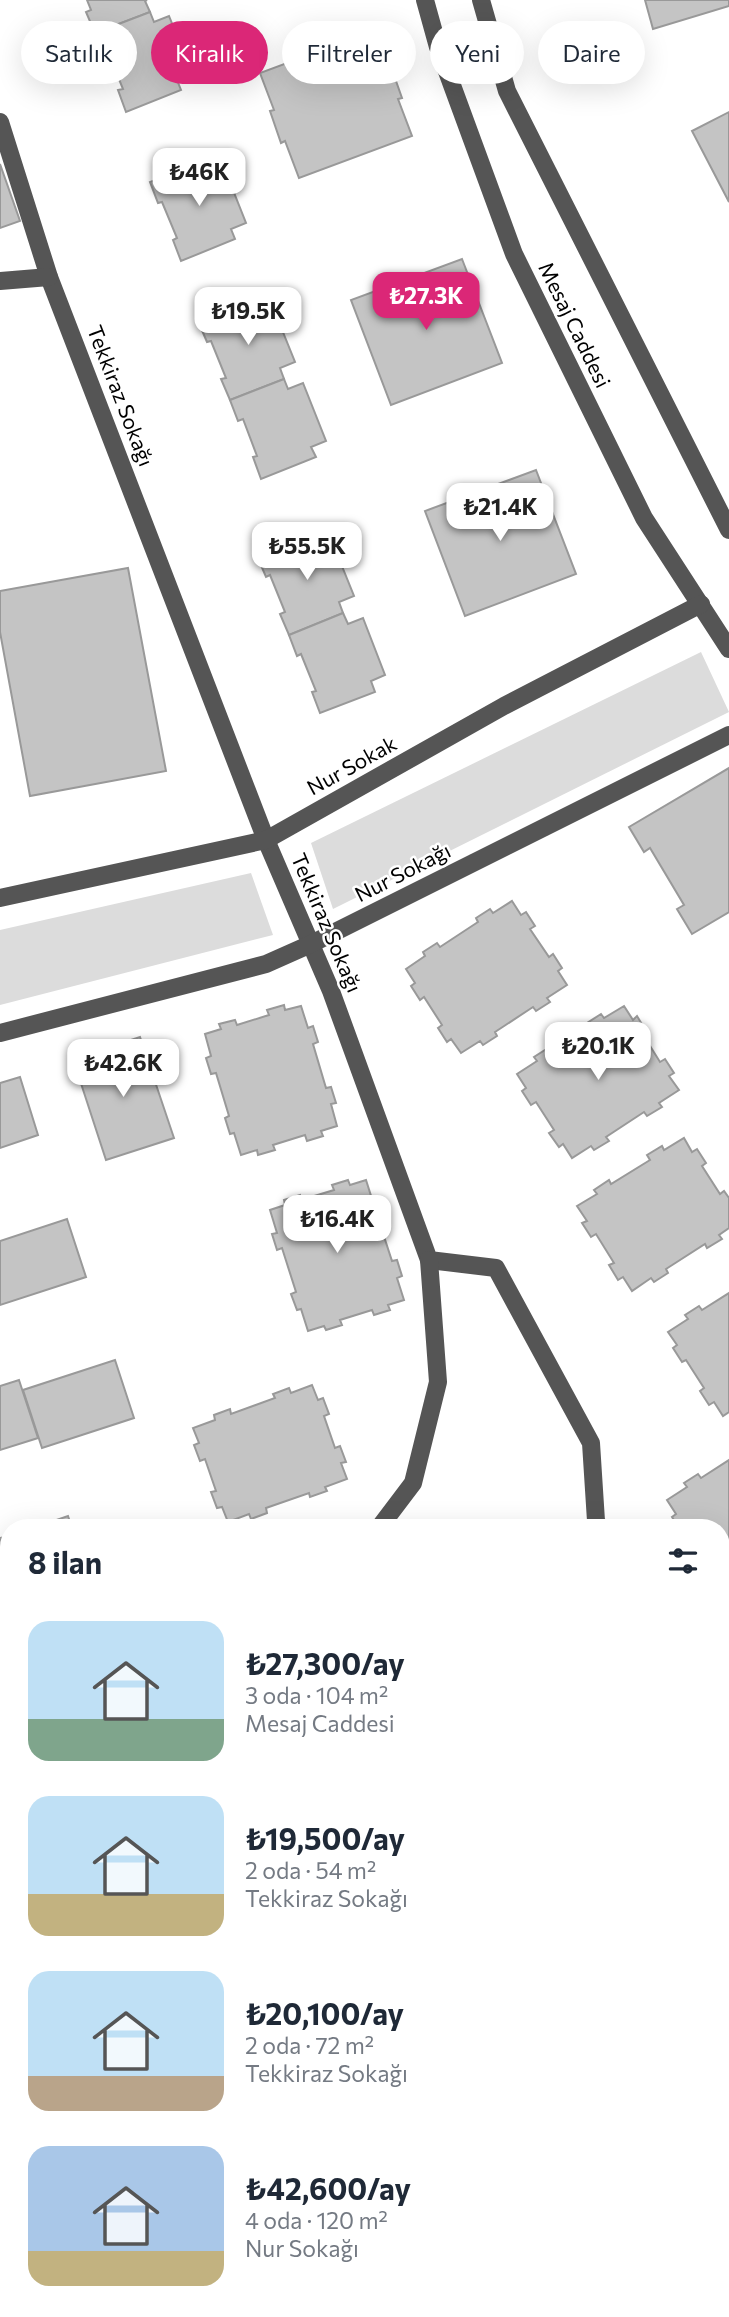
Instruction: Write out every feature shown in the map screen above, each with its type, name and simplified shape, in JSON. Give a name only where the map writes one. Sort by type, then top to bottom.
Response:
[{"type":"street","name":"Mesaj Caddesi","points":[[425,0],[438,47],[514,254],[645,518],[729,649]]},
{"type":"street","points":[[481,0],[507,91],[729,530]]},
{"type":"street","name":"Tekkiraz Sokağı","points":[[0,122],[49,276],[267,841],[331,991],[429,1260],[438,1382],[413,1483],[386,1519]]},
{"type":"street","points":[[0,281],[49,276]]},
{"type":"street","name":"Nur Sokak","points":[[0,898],[267,841],[504,706],[701,604]]},
{"type":"street","name":"Nur Sokağı","points":[[0,1033],[266,964],[729,735]]},
{"type":"street","points":[[429,1260],[496,1268],[591,1443],[596,1519]]},
{"type":"shaded area","points":[[701,652],[729,712],[333,909],[311,843]]},
{"type":"shaded area","points":[[251,873],[273,935],[0,1005],[0,930]]},
{"type":"building","points":[[87,0],[147,0],[145,1],[150,12],[126,21],[90,21],[86,12],[91,10]]},
{"type":"building","points":[[645,0],[729,0],[729,6],[653,29]]},
{"type":"building","points":[[150,12],[154,21],[151,21],[151,84],[179,84],[181,90],[126,112],[118,90],[123,89],[121,84],[137,84],[137,21],[126,21]]},
{"type":"building","points":[[169,16],[171,21],[156,21]]},
{"type":"building","points":[[282,65],[282,84],[397,84],[402,98],[398,99],[412,136],[299,178],[285,141],[281,143],[270,111],[274,110],[264,84],[268,84],[268,70]]},
{"type":"building","points":[[729,112],[729,202],[692,131]]},
{"type":"building","points":[[204,161],[209,172],[223,165],[246,223],[231,229],[235,239],[181,261],[173,240],[177,238],[162,202],[158,203],[150,182]]},
{"type":"building","points":[[0,164],[20,221],[0,228]]},
{"type":"building","points":[[462,259],[502,363],[391,405],[351,300]]},
{"type":"building","points":[[253,300],[257,311],[272,305],[295,362],[280,368],[284,379],[230,400],[221,379],[226,378],[211,341],[207,342],[198,321]]},
{"type":"building","points":[[284,379],[288,389],[303,383],[326,441],[311,447],[316,457],[261,479],[253,457],[257,456],[243,419],[238,421],[230,400]]},
{"type":"building","points":[[536,470],[576,574],[465,616],[425,511]]},
{"type":"building","points":[[312,534],[316,545],[331,539],[354,596],[339,602],[343,613],[289,635],[280,614],[285,612],[270,575],[266,577],[257,556]]},
{"type":"building","points":[[128,568],[166,771],[30,796],[0,632],[0,591]]},
{"type":"building","points":[[343,613],[348,624],[363,618],[385,675],[371,681],[375,692],[320,713],[312,692],[316,691],[301,654],[297,656],[289,635]]},
{"type":"building","points":[[729,768],[729,912],[692,934],[677,909],[684,905],[650,848],[644,852],[629,827]]},
{"type":"building","points":[[512,901],[521,915],[526,912],[535,926],[530,929],[549,957],[553,954],[562,968],[558,971],[567,985],[547,998],[550,1002],[536,1011],[533,1007],[495,1032],[497,1036],[483,1045],[480,1041],[461,1053],[451,1039],[447,1042],[438,1028],[442,1025],[424,997],[420,1000],[411,986],[415,983],[406,969],[425,956],[423,952],[437,943],[440,947],[478,922],[476,918],[490,909],[493,913]]},
{"type":"building","points":[[284,1005],[285,1010],[301,1006],[308,1028],[313,1026],[318,1042],[313,1044],[326,1088],[331,1087],[336,1103],[331,1104],[337,1126],[321,1131],[323,1136],[307,1141],[305,1135],[273,1145],[275,1150],[258,1155],[257,1150],[241,1155],[234,1133],[230,1134],[225,1118],[229,1116],[216,1073],[211,1074],[206,1058],[211,1056],[205,1034],[221,1029],[219,1024],[235,1020],[237,1025],[269,1015],[267,1010]]},
{"type":"building","points":[[624,1006],[633,1020],[637,1016],[646,1031],[642,1033],[660,1062],[665,1059],[674,1073],[669,1076],[679,1090],[659,1103],[662,1107],[647,1116],[644,1112],[606,1137],[609,1141],[594,1150],[591,1146],[572,1158],[563,1144],[559,1147],[549,1133],[554,1130],[536,1102],[531,1105],[522,1091],[526,1088],[517,1074],[537,1061],[534,1057],[548,1048],[551,1052],[590,1027],[587,1023],[601,1014],[604,1018]]},
{"type":"building","points":[[140,1037],[174,1138],[106,1160],[73,1059]]},
{"type":"building","points":[[20,1077],[38,1135],[0,1148],[0,1083]]},
{"type":"building","points":[[684,1138],[692,1152],[697,1149],[706,1163],[702,1166],[720,1194],[724,1191],[729,1198],[729,1228],[719,1235],[722,1239],[707,1248],[705,1244],[666,1269],[668,1273],[654,1282],[651,1278],[632,1291],[623,1277],[618,1280],[609,1265],[614,1263],[596,1234],[591,1237],[582,1223],[587,1221],[577,1206],[597,1194],[594,1190],[609,1180],[611,1184],[650,1160],[647,1155],[662,1146],[664,1150]]},
{"type":"building","points":[[348,1180],[350,1185],[366,1180],[373,1202],[377,1200],[383,1217],[378,1218],[392,1261],[397,1260],[402,1276],[397,1278],[404,1300],[388,1305],[390,1310],[374,1315],[372,1310],[340,1320],[342,1325],[326,1330],[324,1326],[308,1331],[301,1309],[297,1310],[291,1294],[296,1292],[282,1248],[277,1250],[272,1234],[277,1233],[270,1210],[285,1205],[284,1200],[300,1195],[301,1200],[334,1190],[332,1185]]},
{"type":"building","points":[[67,1219],[86,1277],[0,1305],[0,1241]]},
{"type":"building","points":[[729,1293],[729,1412],[723,1416],[714,1402],[709,1405],[700,1391],[704,1388],[686,1360],[682,1362],[673,1348],[677,1345],[668,1332],[688,1319],[685,1315],[699,1306],[702,1310]]},
{"type":"building","points":[[115,1360],[134,1418],[42,1448],[23,1390]]},
{"type":"building","points":[[19,1380],[38,1438],[0,1450],[0,1386]]},
{"type":"building","points":[[312,1385],[318,1400],[323,1398],[329,1414],[324,1416],[335,1448],[340,1446],[346,1462],[341,1463],[347,1479],[325,1487],[327,1491],[310,1497],[309,1493],[266,1508],[267,1513],[251,1519],[249,1514],[227,1519],[222,1507],[217,1508],[211,1492],[216,1491],[205,1459],[200,1461],[194,1445],[199,1443],[193,1428],[215,1420],[214,1415],[230,1409],[231,1414],[275,1398],[273,1394],[289,1388],[291,1393]]},
{"type":"building","points":[[729,1460],[729,1519],[673,1519],[676,1514],[667,1500],[687,1487],[684,1483],[698,1474],[701,1478]]}]
